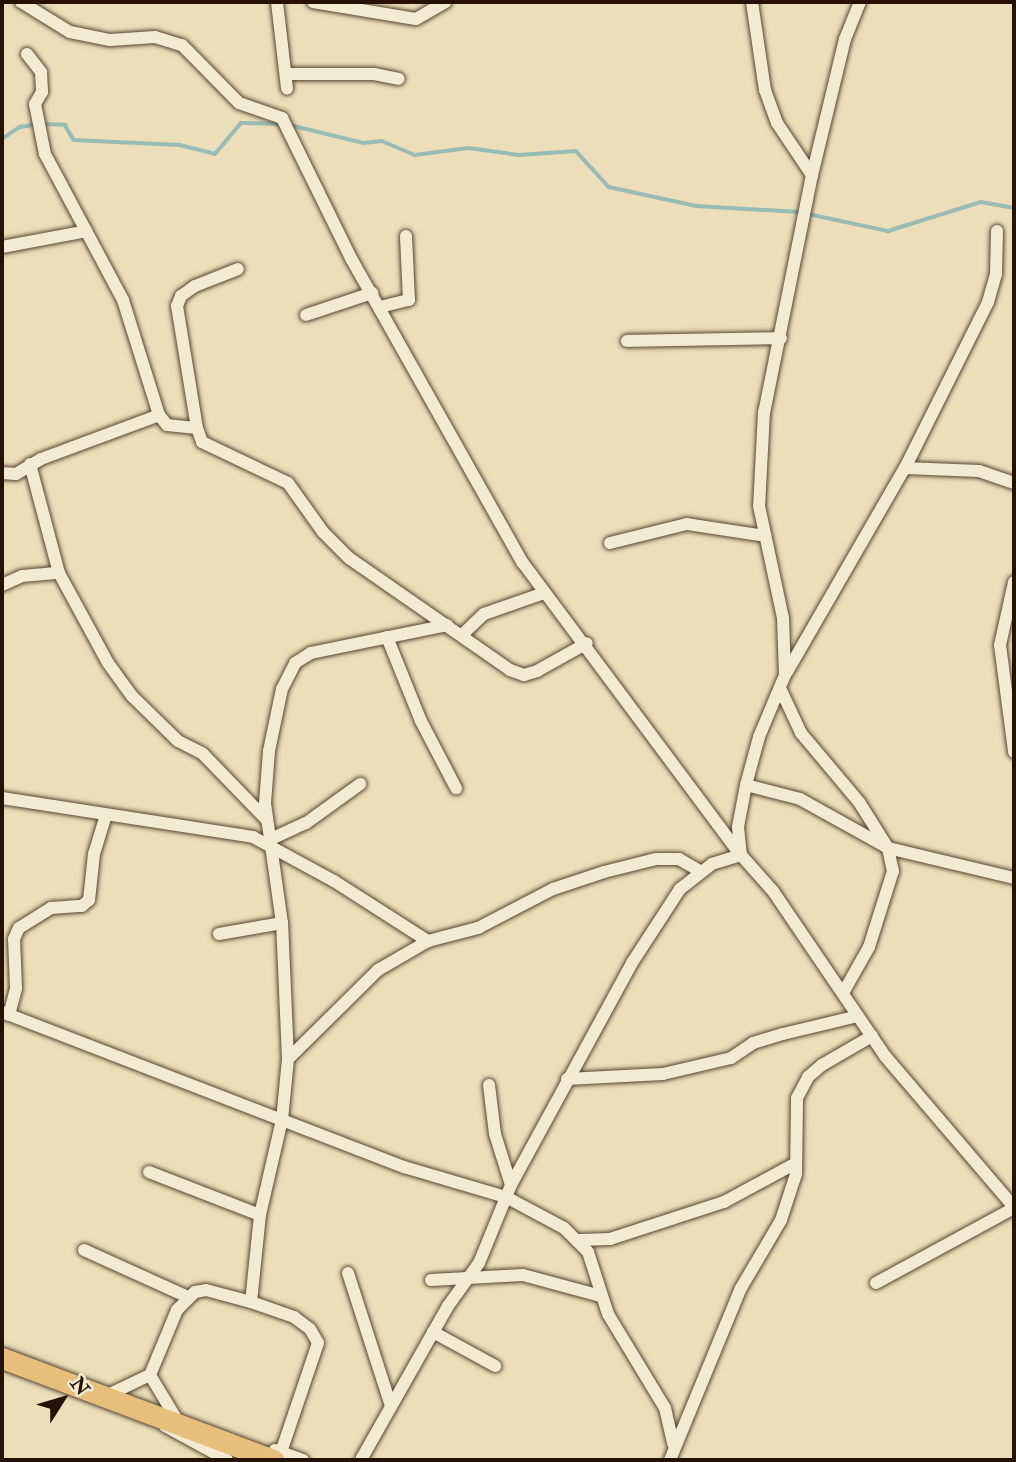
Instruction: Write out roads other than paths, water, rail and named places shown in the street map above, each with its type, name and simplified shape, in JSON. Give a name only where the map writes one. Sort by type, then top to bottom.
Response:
[{"type":"main road","points":[[2,1358],[100,1398],[277,1456]]},
{"type":"street","points":[[22,2],[70,32],[110,40],[155,37],[181,45],[239,103],[284,124],[372,293],[523,563],[544,593],[587,643],[741,855],[773,891],[872,1036],[947,1133],[1014,1208],[876,1283]]},
{"type":"street","points":[[277,2],[287,88]]},
{"type":"street","points":[[313,2],[416,19],[445,2]]},
{"type":"street","points":[[752,2],[765,90],[777,123],[812,175]]},
{"type":"street","points":[[785,675],[783,618],[765,536],[758,468],[764,412],[802,236],[812,175],[845,39],[860,2]]},
{"type":"street","points":[[27,54],[41,72],[42,92],[35,111],[39,137],[128,313],[159,415],[167,425],[197,428]]},
{"type":"street","points":[[286,74],[349,73],[399,79]]},
{"type":"street","points":[[2,247],[87,231]]},
{"type":"street","points":[[741,855],[738,827],[746,785],[785,675],[905,468],[988,302],[996,274],[997,231]]},
{"type":"street","points":[[380,307],[409,300],[406,236]]},
{"type":"street","points":[[238,269],[195,286],[181,296],[177,306],[197,428],[202,442],[288,483],[323,532],[349,558],[510,670],[524,675],[587,643]]},
{"type":"street","points":[[306,316],[372,293]]},
{"type":"street","points":[[627,341],[781,338]]},
{"type":"street","points":[[2,473],[16,474],[30,464],[159,415]]},
{"type":"street","points":[[30,464],[59,573],[108,663],[132,696],[178,741],[203,754],[268,821]]},
{"type":"street","points":[[905,468],[979,471],[1014,482]]},
{"type":"street","points":[[610,543],[687,524],[765,536]]},
{"type":"street","points":[[2,585],[39,573],[59,573]]},
{"type":"street","points":[[1014,582],[1000,664],[1014,752]]},
{"type":"street","points":[[462,635],[484,614],[544,593]]},
{"type":"street","points":[[251,1302],[260,1215],[282,1120],[288,1059],[282,923],[268,821],[269,751],[282,689],[295,663],[311,653],[447,625]]},
{"type":"street","points":[[387,637],[421,721],[456,788]]},
{"type":"street","points":[[780,688],[801,733],[859,802],[888,848],[893,871],[886,906],[843,993]]},
{"type":"street","points":[[272,842],[306,823],[360,785]]},
{"type":"street","points":[[746,785],[800,799],[888,848],[1014,878]]},
{"type":"street","points":[[2,798],[227,830],[272,842],[429,941]]},
{"type":"street","points":[[106,814],[94,854],[89,900],[82,906],[51,908],[19,928],[14,939],[16,988],[5,1013],[454,1184],[509,1191],[580,1240],[598,1279],[601,1296],[665,1408],[673,1444]]},
{"type":"street","points":[[361,1460],[433,1332],[469,1277],[566,1079],[665,911],[680,889],[700,871],[741,855]]},
{"type":"street","points":[[288,1059],[378,970],[429,941],[478,928],[553,889],[604,872],[656,859],[679,859],[700,871]]},
{"type":"street","points":[[219,934],[282,923]]},
{"type":"street","points":[[566,1079],[663,1074],[703,1061],[731,1058],[753,1043],[783,1034],[858,1016]]},
{"type":"street","points":[[670,1460],[673,1444],[741,1288],[781,1220],[796,1163],[797,1097],[808,1077],[872,1036]]},
{"type":"street","points":[[489,1085],[495,1134],[509,1191]]},
{"type":"street","points":[[580,1240],[610,1239],[724,1202],[796,1163]]},
{"type":"street","points":[[149,1172],[260,1215]]},
{"type":"street","points":[[84,1250],[188,1297]]},
{"type":"street","points":[[348,1273],[391,1406]]},
{"type":"street","points":[[431,1280],[523,1275],[601,1296]]},
{"type":"street","points":[[100,1398],[149,1375],[177,1310],[188,1297],[206,1290],[251,1302],[294,1317],[310,1329],[318,1343],[277,1456],[303,1460]]},
{"type":"street","points":[[433,1332],[495,1366]]},
{"type":"street","points":[[149,1375],[167,1420],[182,1439],[227,1460]]},
{"type":"waterway","points":[[42,124],[65,125],[74,140],[180,145],[215,154],[241,123],[282,124]]},
{"type":"waterway","points":[[2,139],[20,127],[35,125]]},
{"type":"waterway","points":[[290,125],[364,143],[382,141],[415,155],[469,148],[519,155],[576,151],[609,187],[696,206],[800,212]]},
{"type":"waterway","points":[[808,214],[888,231],[981,202],[1014,208]]}]
